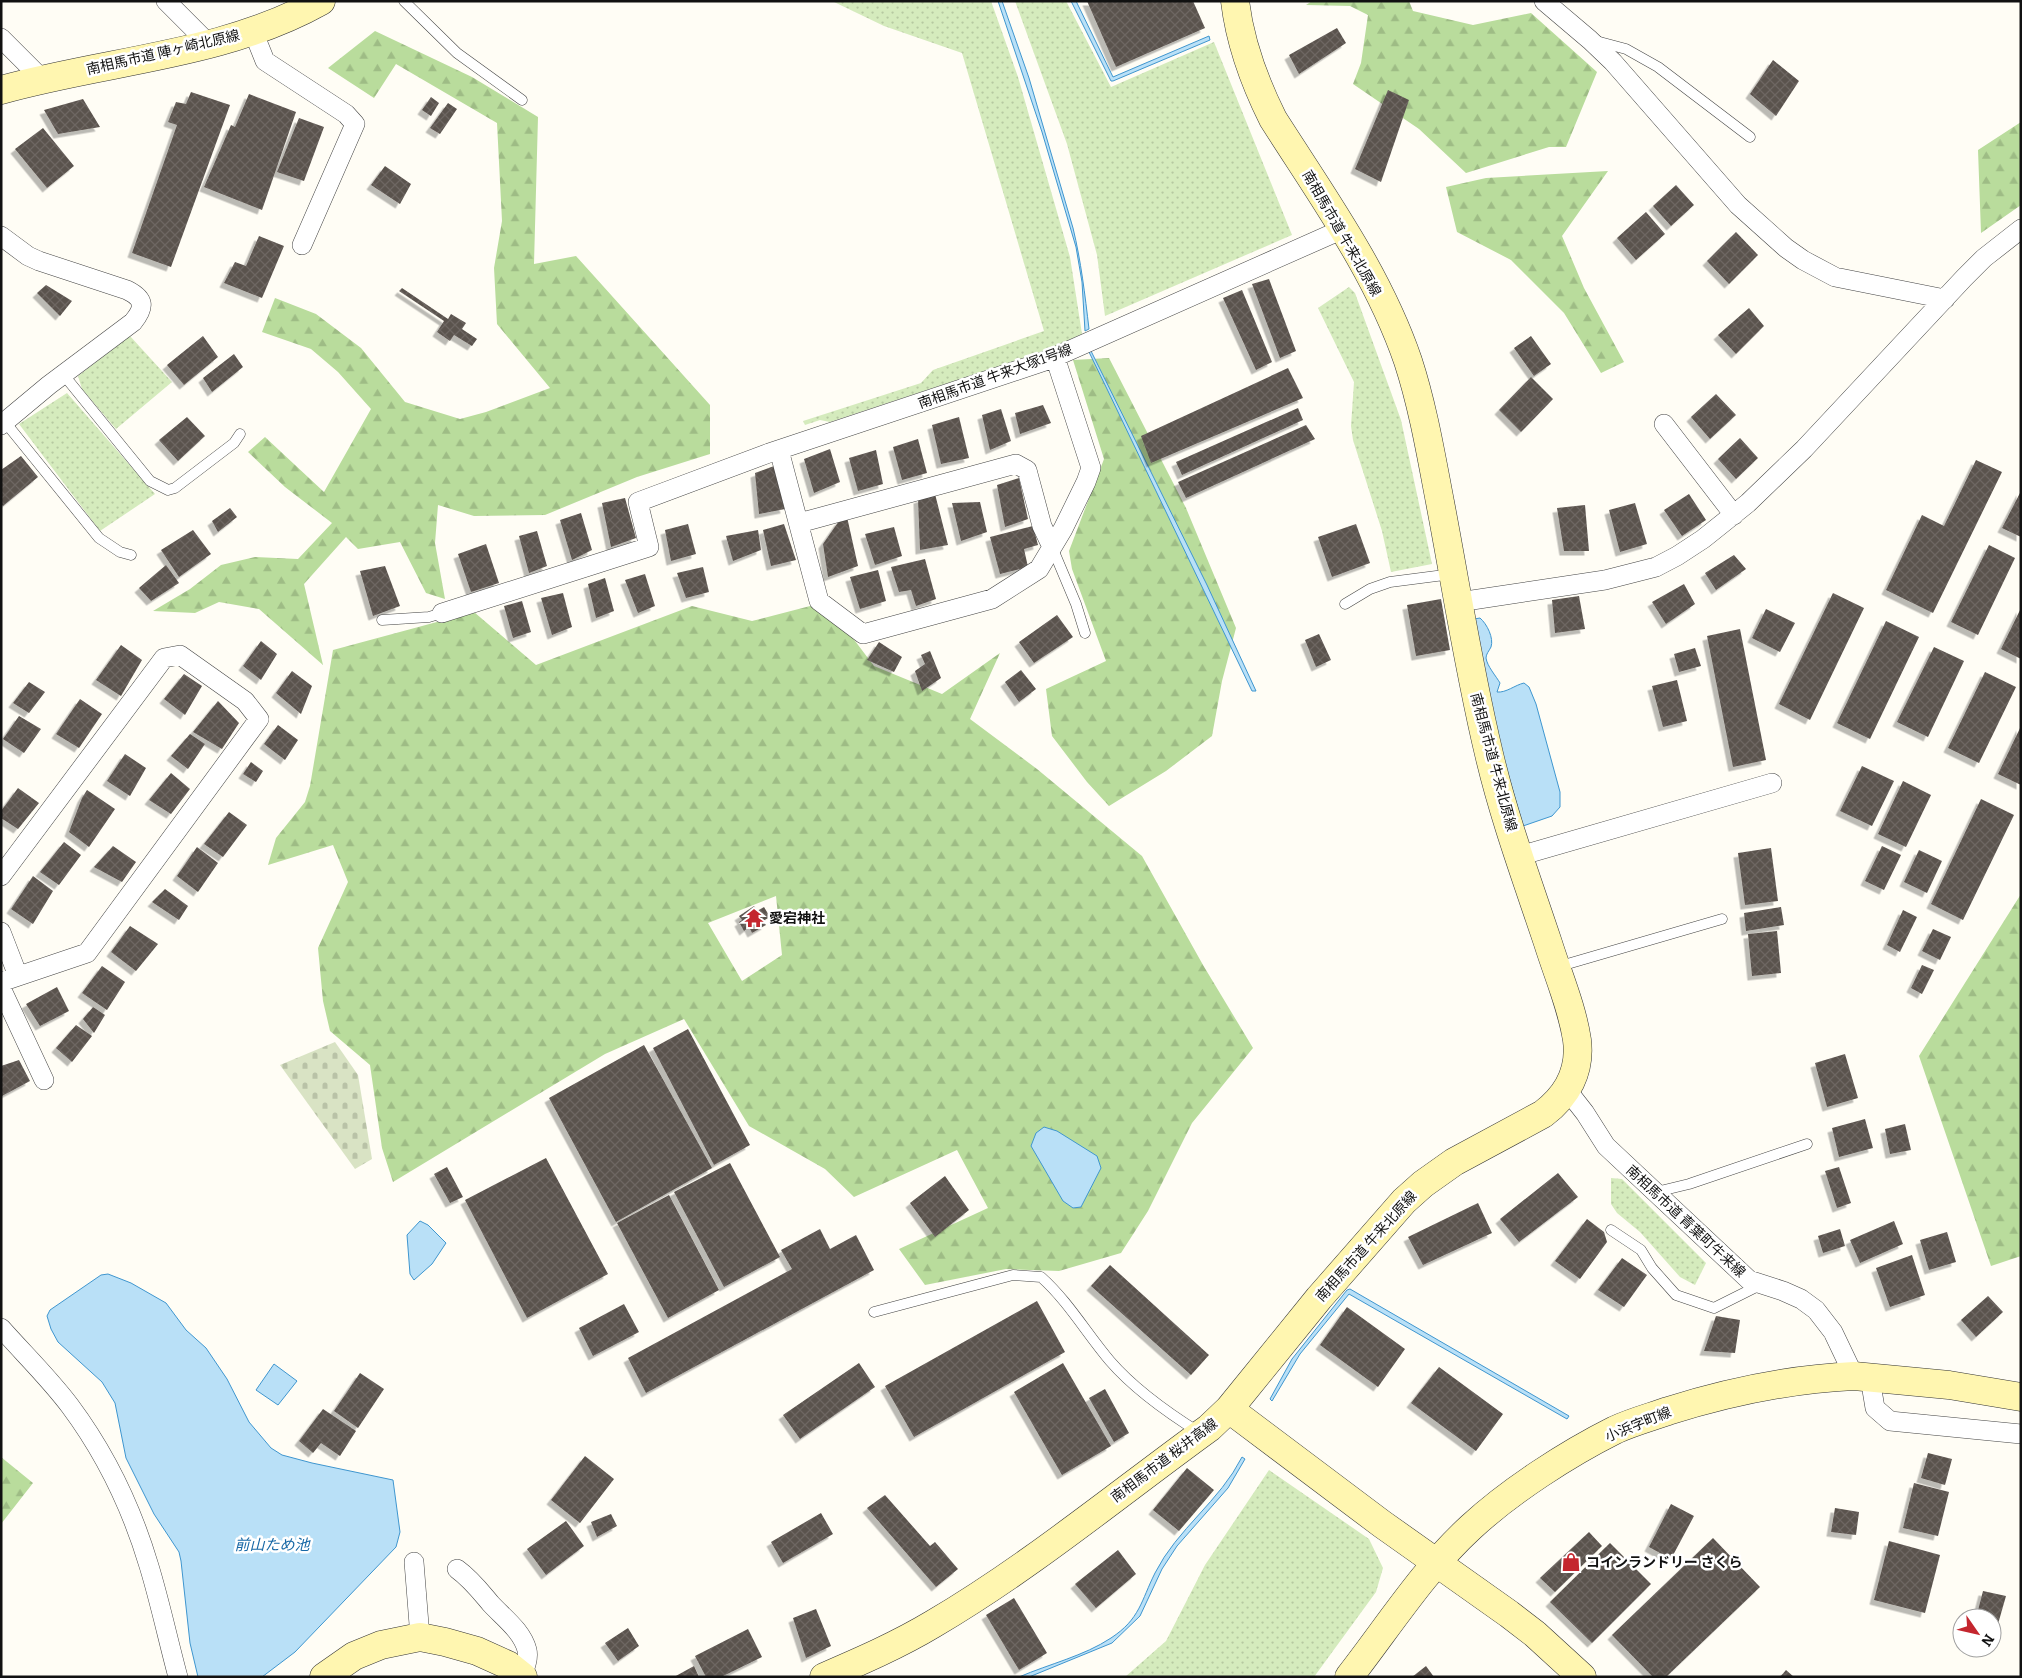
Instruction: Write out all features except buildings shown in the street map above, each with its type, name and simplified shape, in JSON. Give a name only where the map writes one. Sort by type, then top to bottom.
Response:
[{"type":"street","points":[[166,1],[209,44]]},
{"type":"street","name":"南相馬市道 陣ヶ崎北原線","points":[[1,90],[42,79],[209,44],[253,31],[293,16],[321,1]]},
{"type":"street","name":"南相馬市道 牛来北原線","points":[[1229,1410],[1319,1298],[1404,1200],[1430,1178],[1454,1162],[1543,1114],[1556,1104],[1574,1075],[1577,1057],[1576,1040],[1569,1006],[1519,856],[1489,756],[1428,435],[1407,360],[1379,294],[1343,229],[1273,119],[1264,101],[1247,60],[1236,1]]},
{"type":"street","points":[[1544,1],[1613,62],[1738,205],[1786,248],[1803,260],[1835,277],[1944,299]]},
{"type":"street","points":[[253,31],[265,61],[346,114],[355,124],[302,245]]},
{"type":"street","points":[[1,38],[42,79]]},
{"type":"street","name":"南相馬市道 牛来大塚1号線","points":[[442,613],[649,547],[638,502],[779,450],[1055,357],[1343,229]]},
{"type":"street","points":[[1459,602],[1606,580],[1656,567],[1703,539],[1734,516],[1804,449],[1984,258],[2021,229]]},
{"type":"street","points":[[1,236],[28,256],[127,290],[139,297],[142,303],[141,309],[133,322],[3,423]]},
{"type":"street","points":[[779,450],[819,601],[862,634],[992,599],[1039,570],[1086,482],[1091,468],[1055,357]]},
{"type":"street","points":[[1664,424],[1734,516]]},
{"type":"street","points":[[799,523],[1016,464],[1027,470],[1042,526],[1052,547]]},
{"type":"street","points":[[1,876],[164,658],[180,655],[245,701],[259,719],[87,953],[10,979],[1,932]]},
{"type":"street","points":[[1519,856],[1772,783]]},
{"type":"street","points":[[1,988],[44,1080]]},
{"type":"street","name":"南相馬市道 青葉町牛来線","points":[[1566,1090],[1585,1113],[1606,1146],[1749,1280],[1801,1299],[1816,1310],[1833,1332],[1862,1377],[1875,1408],[1890,1421],[2021,1434]]},
{"type":"street","points":[[1,1328],[70,1406],[104,1459],[133,1521],[148,1564],[178,1677]]},
{"type":"street","name":"小浜字町線","points":[[1349,1677],[1438,1563],[1471,1527],[1533,1478],[1616,1430],[1700,1401],[1790,1382],[1862,1377],[1949,1385],[2021,1397]]},
{"type":"street","name":"南相馬市道 桜井高線","points":[[824,1677],[896,1646],[934,1624],[1023,1565],[1201,1434],[1229,1410],[1535,1634],[1582,1677]]},
{"type":"street","points":[[414,1562],[420,1637]]},
{"type":"street","points":[[324,1677],[354,1656],[372,1649],[420,1637],[476,1652],[508,1665],[523,1676],[528,1651],[524,1641],[470,1578],[457,1569]]},
{"type":"lane","points":[[404,1],[457,53],[522,100]]},
{"type":"lane","points":[[1590,40],[1626,49],[1658,67],[1750,137]]},
{"type":"lane","points":[[64,374],[150,481],[168,490],[175,488],[234,443],[240,434]]},
{"type":"lane","points":[[3,423],[99,538],[120,552],[131,555]]},
{"type":"lane","points":[[1052,547],[1076,604],[1085,633]]},
{"type":"lane","points":[[1345,604],[1370,588],[1390,582],[1453,574]]},
{"type":"lane","points":[[382,620],[429,617],[442,613]]},
{"type":"lane","points":[[1556,968],[1722,919]]},
{"type":"lane","points":[[1656,1192],[1689,1184],[1807,1144]]},
{"type":"lane","points":[[1611,1230],[1640,1250],[1656,1274],[1676,1295],[1714,1308],[1760,1285]]},
{"type":"lane","points":[[874,1312],[1013,1275],[1041,1277],[1057,1293],[1111,1362],[1127,1379],[1146,1396],[1201,1434]]},
{"type":"green space","points":[[832,1],[991,1],[1018,77],[1070,257],[1082,334],[1045,351],[830,422],[820,420],[805,425],[803,421],[921,383],[933,370],[1044,331],[962,53],[884,26]]},
{"type":"green space","points":[[1015,1],[1066,1],[1111,87],[1214,42],[1292,235],[1105,316],[1097,255],[1067,144]]},
{"type":"green space","points":[[1312,1],[1409,1],[1413,11],[1473,25],[1531,13],[1597,72],[1566,147],[1549,147],[1466,173],[1419,129],[1353,84],[1361,63],[1368,15],[1350,6],[1306,5]]},
{"type":"green space","points":[[375,31],[472,77],[538,117],[534,264],[576,256],[710,405],[710,454],[637,477],[545,515],[474,516],[438,505],[435,543],[445,599],[426,593],[400,542],[358,549],[346,537],[304,584],[323,665],[259,609],[219,602],[195,613],[153,611],[190,589],[221,565],[255,557],[298,559],[332,523],[285,487],[248,452],[265,437],[324,492],[371,409],[338,372],[311,349],[262,332],[275,298],[316,314],[361,348],[405,402],[460,419],[486,412],[550,388],[497,324],[494,268],[502,221],[497,123],[396,64],[374,98],[328,68]]},
{"type":"green space","points":[[2021,122],[2021,205],[1981,233],[1978,150]]},
{"type":"green space","points":[[1608,171],[1562,236],[1584,288],[1624,362],[1601,373],[1564,313],[1511,260],[1457,232],[1446,187],[1486,178]]},
{"type":"green space","points":[[1349,287],[1355,293],[1401,420],[1432,564],[1391,572],[1382,531],[1353,440],[1351,426],[1354,382],[1318,308]]},
{"type":"green space","points":[[130,336],[172,382],[116,429],[82,389],[78,376]]},
{"type":"green space","points":[[1109,358],[1186,508],[1236,628],[1222,681],[1212,736],[1166,771],[1109,806],[1087,782],[1052,736],[1046,689],[1106,661],[1072,569],[1069,551],[1104,459],[1073,360]]},
{"type":"green space","points":[[67,393],[155,494],[100,531],[19,424]]},
{"type":"green space","points":[[814,605],[846,629],[874,666],[942,694],[1000,653],[970,719],[1037,769],[1142,856],[1203,965],[1253,1048],[1192,1123],[1148,1211],[1121,1253],[1059,1271],[1006,1269],[925,1285],[899,1249],[988,1208],[957,1150],[854,1197],[825,1169],[749,1126],[684,1019],[605,1054],[393,1182],[382,1148],[370,1065],[330,1031],[323,1001],[318,948],[348,882],[333,845],[268,865],[276,838],[305,802],[310,786],[333,650],[474,612],[536,665],[692,606],[752,621]],"holes":[[[776,896],[782,955],[742,981],[708,923]]]},
{"type":"green space","points":[[2021,894],[2021,1256],[1991,1266],[1919,1056]]},
{"type":"green space","points":[[335,1042],[358,1075],[372,1159],[355,1169],[280,1065]]},
{"type":"green space","points":[[1611,1178],[1622,1179],[1706,1263],[1695,1285],[1680,1277],[1640,1232],[1617,1213],[1611,1204]]},
{"type":"green space","points":[[1,1457],[33,1483],[1,1524]]},
{"type":"green space","points":[[1269,1470],[1369,1539],[1383,1568],[1376,1592],[1314,1677],[1125,1677],[1166,1641],[1205,1565]]},
{"type":"water","points":[[998,1],[1002,1],[1029,78],[1073,228],[1081,265],[1089,329],[1085,331],[1082,282],[1076,247],[1042,132]]},
{"type":"water","points":[[1071,1],[1076,1],[1113,77],[1209,36],[1210,40],[1111,81]]},
{"type":"water","points":[[1091,351],[1207,585],[1256,691],[1252,691],[1089,352]]},
{"type":"water","points":[[1480,618],[1491,635],[1492,643],[1486,658],[1500,683],[1497,692],[1524,683],[1529,687],[1536,704],[1560,792],[1560,807],[1552,816],[1523,826],[1499,743],[1474,619]]},
{"type":"water","points":[[1044,1127],[1057,1131],[1097,1156],[1101,1168],[1081,1207],[1073,1208],[1063,1201],[1031,1146],[1036,1133]]},
{"type":"water","points":[[420,1221],[428,1225],[446,1243],[432,1264],[414,1280],[410,1274],[407,1235]]},
{"type":"water","name":"前山ため池","points":[[108,1274],[131,1283],[166,1303],[186,1330],[206,1348],[227,1379],[249,1422],[271,1448],[282,1455],[312,1463],[393,1480],[400,1532],[396,1547],[295,1652],[262,1677],[198,1677],[190,1643],[179,1552],[154,1514],[126,1458],[115,1403],[102,1382],[58,1342],[51,1329],[47,1316],[50,1310],[101,1275]]},
{"type":"water","points":[[1350,1289],[1569,1416],[1567,1419],[1349,1294],[1300,1354],[1272,1401],[1270,1399],[1292,1359],[1347,1290]]},
{"type":"water","points":[[274,1364],[297,1381],[278,1405],[256,1390]]},
{"type":"water","points":[[1242,1457],[1245,1459],[1228,1488],[1177,1546],[1162,1569],[1140,1616],[1112,1643],[1029,1677],[1019,1677],[1089,1650],[1121,1631],[1139,1609],[1164,1557],[1222,1488]]},
{"type":"place","name":"愛宕神社","points":[[754,918]]},
{"type":"place","name":"コインランドリー さくら","points":[[1571,1562]]}]
